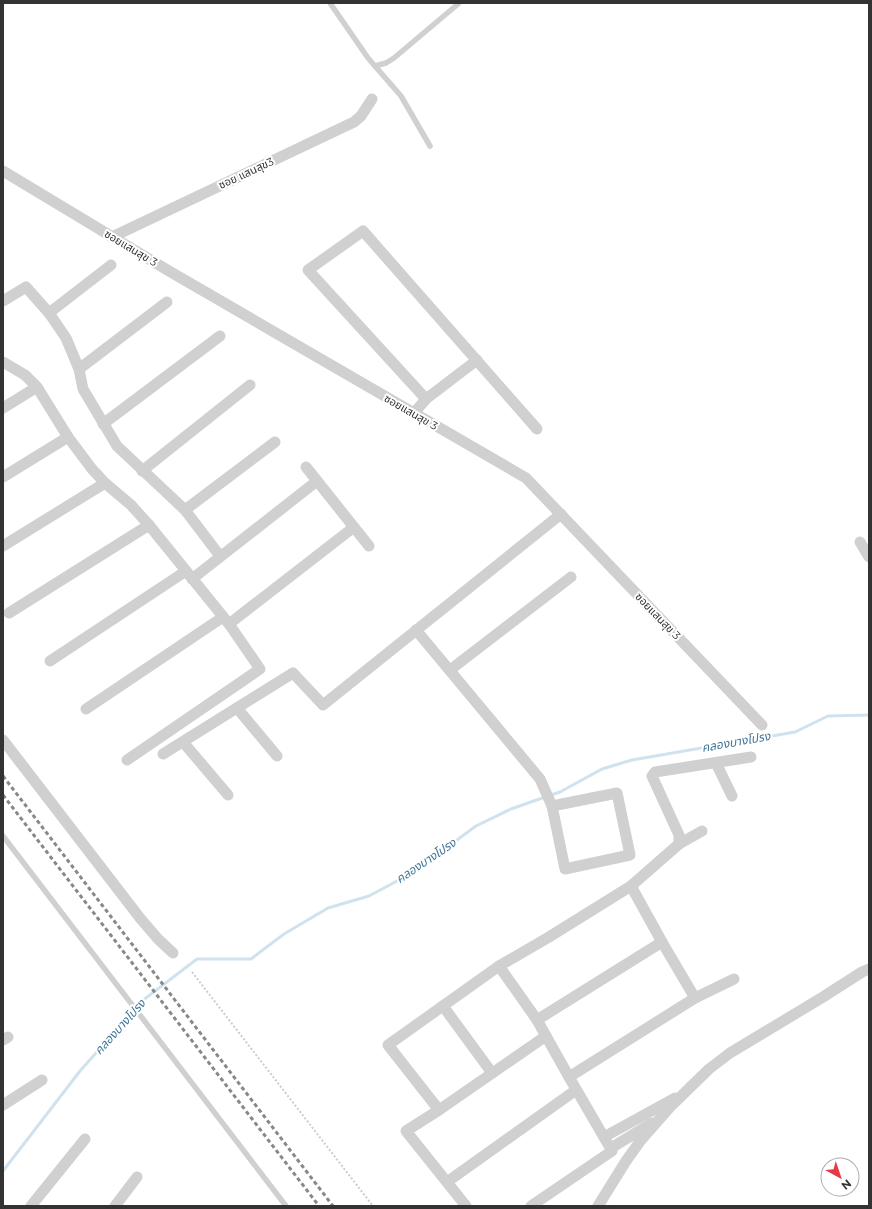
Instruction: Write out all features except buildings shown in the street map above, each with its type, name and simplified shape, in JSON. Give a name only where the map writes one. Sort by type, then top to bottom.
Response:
[{"type":"street","name":"ซอย แสนสุข3","points":[[112,236],[354,122],[361,116],[372,99]]},
{"type":"street","name":"ซอยแสนสุข 3","points":[[3,171],[169,271],[526,478],[762,725]]},
{"type":"street","points":[[426,399],[308,270],[363,231],[537,429]]},
{"type":"street","points":[[48,313],[111,264]]},
{"type":"street","points":[[3,301],[26,287],[48,313],[66,338],[80,369],[83,389],[117,446],[142,471],[186,510],[220,556]]},
{"type":"street","points":[[80,369],[167,302]]},
{"type":"street","points":[[103,424],[220,336]]},
{"type":"street","points":[[414,413],[426,399],[476,360]]},
{"type":"street","points":[[3,362],[25,375],[38,387],[68,437],[92,469],[105,483],[131,505],[149,526],[226,621],[260,669],[127,760]]},
{"type":"street","points":[[142,471],[250,385]]},
{"type":"street","points":[[3,408],[38,387]]},
{"type":"street","points":[[3,477],[68,437]]},
{"type":"street","points":[[186,510],[274,442]]},
{"type":"street","points":[[306,467],[369,546]]},
{"type":"street","points":[[50,661],[220,556],[317,481]]},
{"type":"street","points":[[3,546],[105,483]]},
{"type":"street","points":[[163,754],[293,673],[323,705],[560,514]]},
{"type":"street","points":[[9,613],[149,526]]},
{"type":"street","points":[[86,709],[226,621],[354,527]]},
{"type":"street","points":[[860,542],[869,557]]},
{"type":"street","points":[[450,670],[571,577]]},
{"type":"street","points":[[416,630],[540,779],[551,804],[565,869],[630,855],[617,793],[551,804]]},
{"type":"street","points":[[237,708],[277,756]]},
{"type":"street","points":[[3,740],[140,918],[158,939],[173,953]]},
{"type":"street","points":[[183,742],[228,795]]},
{"type":"street","points":[[679,844],[679,835],[652,776],[655,772],[751,757]]},
{"type":"street","points":[[716,763],[732,796]]},
{"type":"street","points":[[440,1110],[388,1045],[499,966],[631,886],[679,844],[702,831]]},
{"type":"street","points":[[631,886],[695,998]]},
{"type":"street","points":[[537,1020],[662,942]]},
{"type":"street","points":[[499,966],[537,1020],[576,1090],[611,1148]]},
{"type":"street","points":[[598,1206],[641,1140],[709,1069],[730,1053],[869,969]]},
{"type":"street","points":[[569,1077],[695,998],[734,979]]},
{"type":"street","points":[[444,1006],[492,1073]]},
{"type":"street","points":[[466,1206],[406,1131],[440,1110],[546,1036]]},
{"type":"street","points":[[3,1105],[42,1080]]},
{"type":"street","points":[[447,1182],[576,1090]]},
{"type":"street","points":[[604,1137],[686,1092]]},
{"type":"street","points":[[531,1206],[612,1151],[611,1148],[663,1116]]},
{"type":"street","points":[[32,1206],[85,1139]]},
{"type":"street","points":[[115,1206],[137,1177]]},
{"type":"lane","points":[[330,3],[368,58],[401,96],[430,146]]},
{"type":"lane","points":[[375,66],[394,58],[458,4]]},
{"type":"lane","points":[[3,836],[286,1206]]},
{"type":"path","points":[[192,972],[374,1206]]},
{"type":"waterway","name":"คลองบางโปรง","points":[[551,795],[560,792],[602,769],[632,760],[795,732],[828,716],[869,715]]},
{"type":"waterway","name":"คลองบางโปรง","points":[[3,1171],[80,1071],[142,1001],[197,959],[251,959],[284,934],[328,908],[369,896],[412,873],[476,826],[511,809],[545,797]]},
{"type":"railway","points":[[3,776],[333,1206]]},
{"type":"railway","points":[[3,795],[319,1206]]}]
